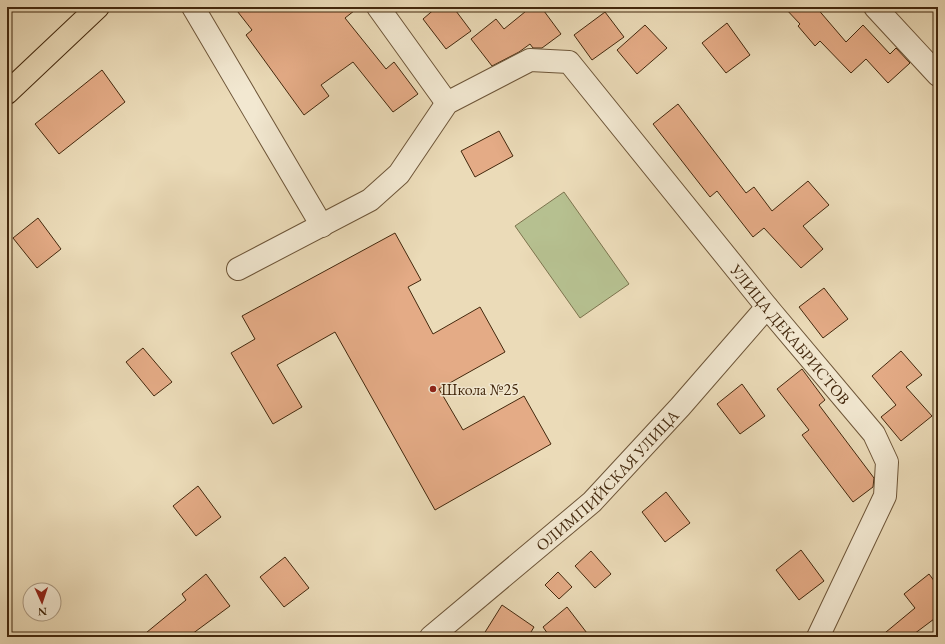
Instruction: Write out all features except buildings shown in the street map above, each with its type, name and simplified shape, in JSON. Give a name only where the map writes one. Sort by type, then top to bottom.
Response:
[{"type":"main road","points":[[7,93],[98,7]]},
{"type":"street","points":[[193,7],[322,226]]},
{"type":"street","points":[[238,269],[370,200],[399,174],[447,103],[378,7]]},
{"type":"street","points":[[875,7],[938,75]]},
{"type":"street","name":"УЛИЦА ДЕКАБРИСТОВ","points":[[447,103],[530,60],[569,62],[767,307],[874,434],[887,462],[885,496],[818,637]]},
{"type":"street","name":"ОЛИМПИЙСКАЯ УЛИЦА","points":[[432,637],[592,502],[680,407],[767,307]]},
{"type":"green space","points":[[564,192],[629,284],[580,318],[515,226]]},
{"type":"place","name":"Школа №25","points":[[433,389]]}]
